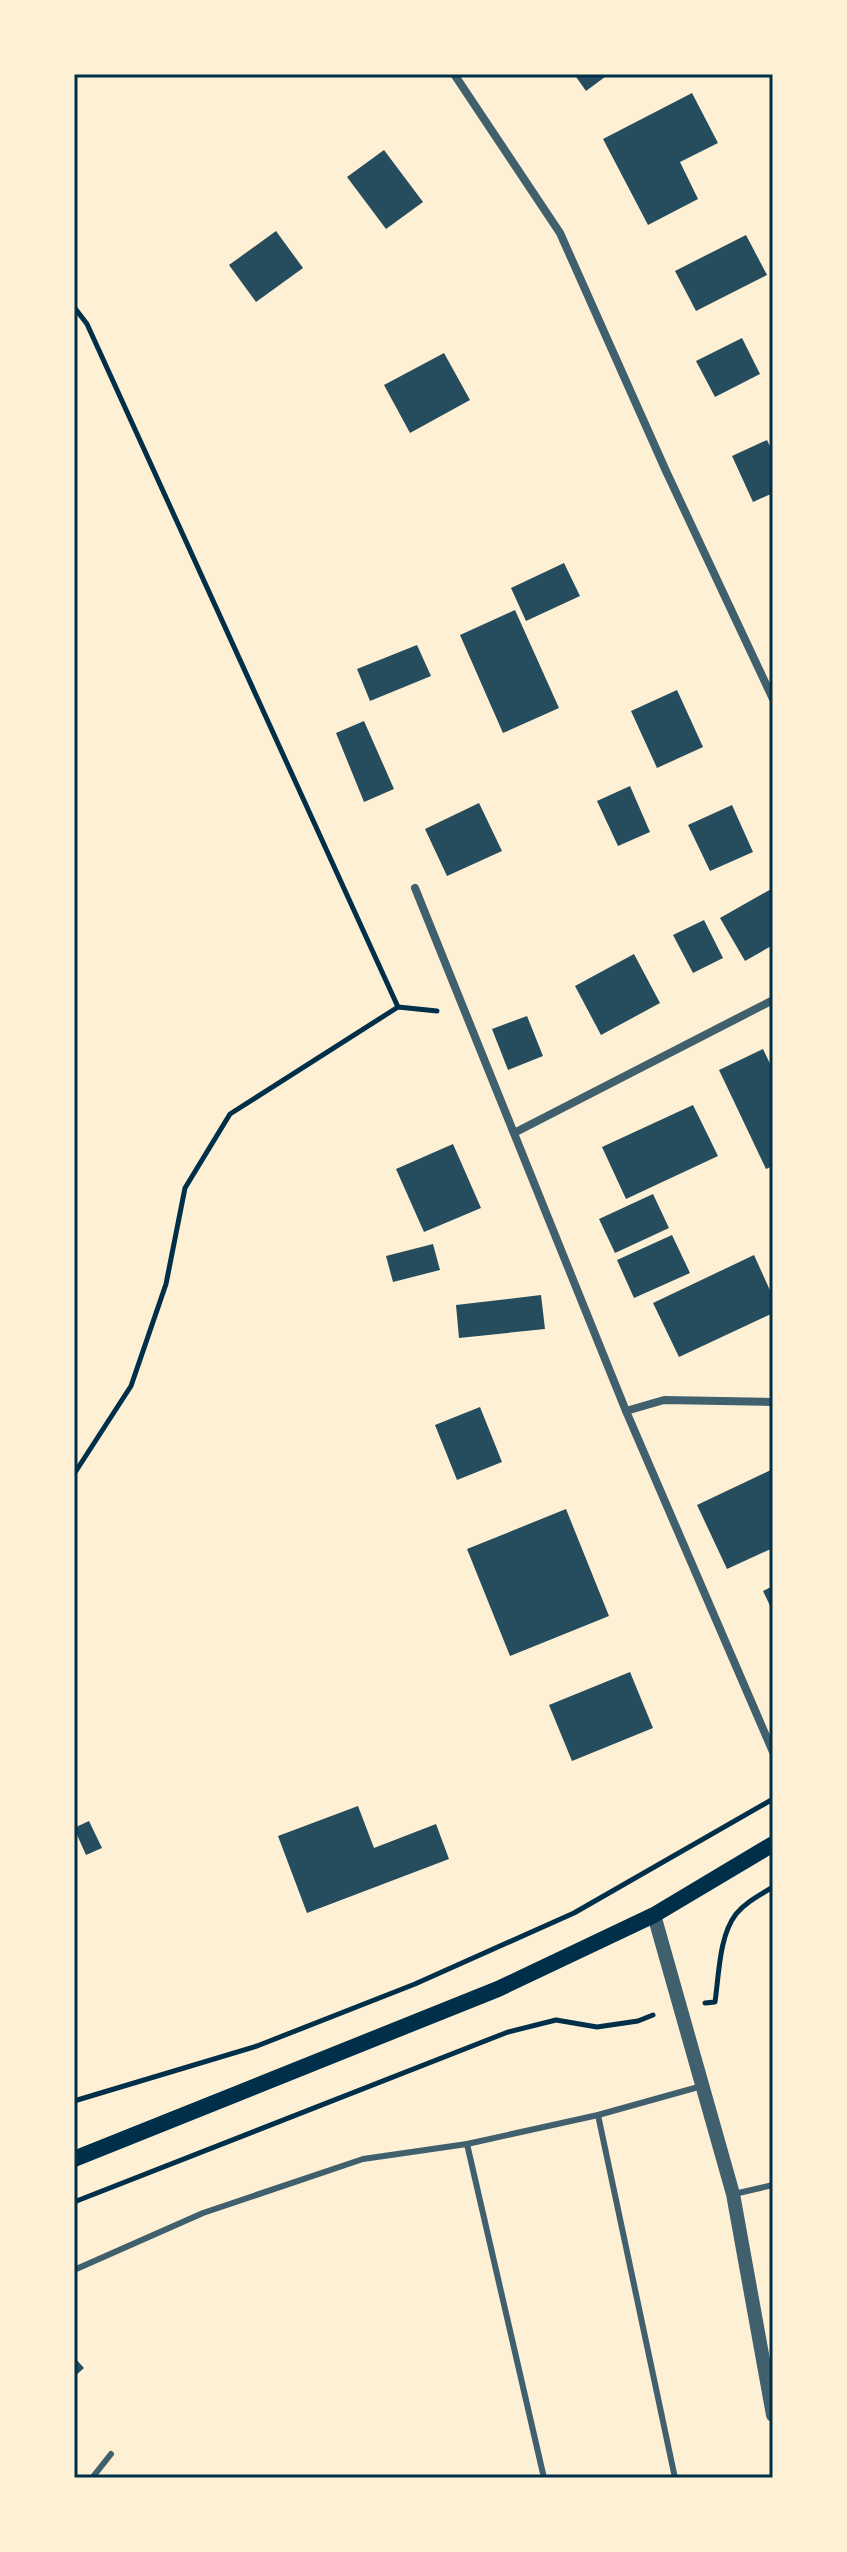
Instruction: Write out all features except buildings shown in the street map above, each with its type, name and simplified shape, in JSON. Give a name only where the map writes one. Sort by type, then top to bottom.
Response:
[{"type":"main road","points":[[74,2159],[498,1989],[654,1915],[773,1844]]},
{"type":"street","points":[[454,74],[560,233],[666,471],[773,699]]},
{"type":"street","points":[[415,888],[626,1411],[773,1752]]},
{"type":"street","points":[[514,1133],[773,1000]]},
{"type":"street","points":[[626,1411],[664,1400],[773,1402]]},
{"type":"street","points":[[654,1915],[733,2194],[773,2415]]},
{"type":"lane","points":[[74,2270],[203,2213],[363,2159],[467,2144],[598,2115],[702,2086]]},
{"type":"lane","points":[[598,2115],[675,2478]]},
{"type":"lane","points":[[467,2144],[544,2478]]},
{"type":"lane","points":[[733,2194],[773,2185]]},
{"type":"lane","points":[[92,2478],[111,2454]]},
{"type":"path","points":[[74,307],[87,324],[398,1007]]},
{"type":"path","points":[[74,1474],[131,1386],[166,1284],[185,1188],[230,1114],[398,1007],[441,1011],[470,1024]]},
{"type":"path","points":[[74,2101],[257,2046],[415,1984],[574,1913],[773,1799]]},
{"type":"path","points":[[74,2202],[508,2032],[556,2020],[597,2027],[638,2021],[680,2005],[715,2002],[723,1947],[734,1916],[747,1903],[773,1887]]}]
